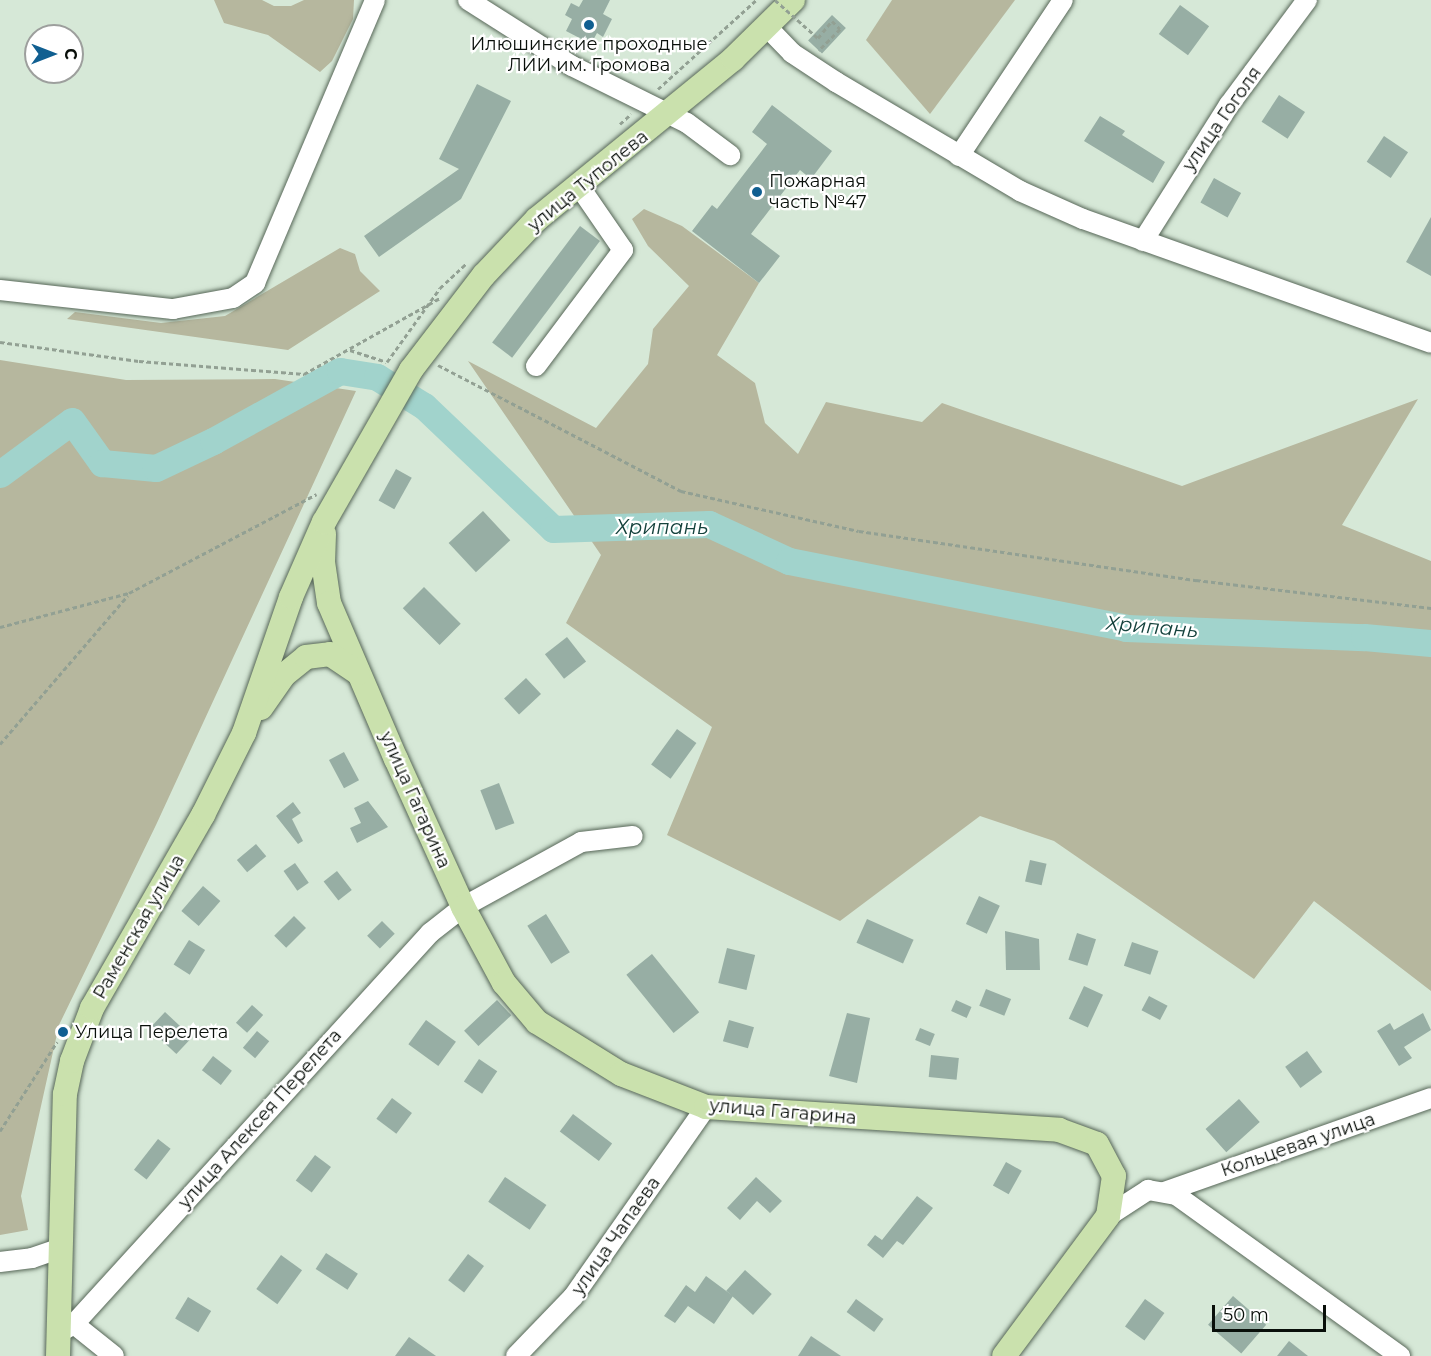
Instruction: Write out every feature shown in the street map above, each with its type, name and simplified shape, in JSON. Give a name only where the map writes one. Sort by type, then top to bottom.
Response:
[{"type":"main road","name":"улица Туполева","points":[[324,522],[416,363],[484,275],[537,219],[669,114],[767,27],[793,0]]},
{"type":"main road","name":"Раменская улица","points":[[58,1356],[67,1328],[61,1248],[65,1094],[76,1047],[92,1008],[203,815],[244,733],[291,597],[324,522]]},
{"type":"main road","name":"улица Гагарина","points":[[324,522],[323,562],[328,603],[463,907],[504,983],[537,1022],[621,1074],[706,1107],[1071,1132],[1097,1144],[1108,1158],[1114,1176],[1108,1216]]},
{"type":"main road","points":[[291,597],[285,624],[288,633],[297,642],[308,644],[322,636],[328,603]]},
{"type":"main road","points":[[244,733],[284,675],[306,657],[330,654],[360,675]]},
{"type":"main road","points":[[1004,1356],[1108,1216]]},
{"type":"street","points":[[0,290],[173,309],[233,298],[255,283],[375,0]]},
{"type":"street","points":[[468,0],[564,62],[669,114],[730,154]]},
{"type":"street","points":[[959,156],[1063,0]]},
{"type":"street","name":"улица Гоголя","points":[[1143,241],[1229,105],[1306,0]]},
{"type":"street","points":[[767,27],[792,53],[836,82],[1020,191],[1143,241],[1431,343]]},
{"type":"street","points":[[536,366],[623,250],[579,186]]},
{"type":"street","name":"улица Алексея Перелета","points":[[67,1328],[430,933],[463,907],[581,842],[633,836]]},
{"type":"street","name":"Кольцевая улица","points":[[1164,1192],[1431,1098]]},
{"type":"street","name":"улица Чапаева","points":[[516,1356],[573,1297],[706,1107]]},
{"type":"street","points":[[1108,1216],[1148,1190],[1164,1192],[1186,1201],[1400,1356]]},
{"type":"street","points":[[0,1262],[32,1258],[61,1248]]},
{"type":"street","points":[[67,1328],[114,1356]]},
{"type":"path","points":[[775,0],[818,38],[832,21],[840,29],[821,51]]},
{"type":"path","points":[[0,342],[139,361],[304,374],[446,295]]},
{"type":"path","points":[[350,350],[416,363],[681,491],[859,531],[1196,580],[1431,608]]},
{"type":"path","points":[[0,627],[129,594],[322,492]]},
{"type":"path","points":[[0,744],[129,594]]},
{"type":"path","points":[[0,1131],[63,1032]]},
{"type":"green space","points":[[214,0],[262,0],[274,6],[291,6],[304,0],[354,0],[353,19],[332,61],[320,72],[268,35],[224,23]]},
{"type":"green space","points":[[892,0],[1015,0],[930,114],[866,40]]},
{"type":"green space","points":[[644,209],[682,226],[759,283],[717,355],[755,383],[765,423],[798,454],[826,402],[922,422],[942,403],[1182,486],[1418,399],[1342,525],[1431,561],[1431,991],[1314,901],[1254,979],[1054,841],[980,816],[840,921],[667,835],[712,727],[566,623],[601,555],[468,361],[596,428],[648,364],[653,329],[689,286],[648,246],[632,219]]},
{"type":"green space","points":[[340,248],[355,254],[360,271],[380,291],[288,350],[67,319],[75,312],[161,323],[225,316]]},
{"type":"green space","points":[[0,360],[126,380],[275,379],[356,391],[156,825],[59,1025],[21,1196],[28,1230],[0,1235]]},
{"type":"building","name":"Илюшинские проходные ЛИИ им. Громова","points":[[583,0],[610,0],[603,14],[612,19],[603,37],[597,33],[591,44],[566,31],[572,19],[565,15],[571,3],[579,7]]},
{"type":"building","points":[[1180,5],[1209,26],[1188,55],[1159,34]]},
{"type":"building","points":[[832,15],[846,28],[822,54],[808,41]]},
{"type":"building","points":[[477,84],[511,101],[461,199],[379,257],[364,236],[459,169],[439,159]]},
{"type":"building","points":[[1279,95],[1305,112],[1288,139],[1262,122]]},
{"type":"building","name":"Пожарная часть №47","points":[[772,105],[832,151],[811,179],[800,170],[751,234],[780,256],[759,283],[692,231],[712,205],[717,209],[767,144],[752,132]]},
{"type":"building","points":[[1100,116],[1125,131],[1122,135],[1165,162],[1153,183],[1084,141]]},
{"type":"building","points":[[1384,136],[1408,152],[1391,178],[1367,162]]},
{"type":"building","points":[[1214,178],[1241,193],[1228,218],[1200,202]]},
{"type":"building","points":[[1431,217],[1431,276],[1406,262]]},
{"type":"building","points":[[580,226],[600,241],[512,358],[492,343]]},
{"type":"building","points":[[396,469],[412,478],[394,509],[379,500]]},
{"type":"building","points":[[483,511],[510,540],[476,572],[449,543]]},
{"type":"building","points":[[424,587],[461,624],[440,645],[403,608]]},
{"type":"building","points":[[567,637],[586,661],[564,679],[545,654]]},
{"type":"building","points":[[526,678],[541,694],[519,715],[504,698]]},
{"type":"building","points":[[677,729],[696,743],[671,779],[651,765]]},
{"type":"building","points":[[344,752],[359,780],[344,788],[329,760]]},
{"type":"building","points":[[499,783],[514,823],[496,830],[480,790]]},
{"type":"building","points":[[368,801],[388,827],[357,843],[350,828],[361,823],[354,808]]},
{"type":"building","points":[[293,802],[301,813],[292,819],[303,841],[298,844],[276,816]]},
{"type":"building","points":[[256,844],[266,856],[247,872],[237,860]]},
{"type":"building","points":[[1030,860],[1047,864],[1042,885],[1025,881]]},
{"type":"building","points":[[295,863],[309,883],[297,891],[284,871]]},
{"type":"building","points":[[337,871],[352,890],[338,900],[324,881]]},
{"type":"building","points":[[203,886],[220,901],[199,926],[181,911]]},
{"type":"building","points":[[979,896],[1000,906],[987,934],[966,924]]},
{"type":"building","points":[[546,914],[570,952],[551,964],[527,926]]},
{"type":"building","points":[[294,916],[306,928],[286,948],[274,936]]},
{"type":"building","points":[[867,919],[914,940],[903,963],[856,943]]},
{"type":"building","points":[[382,921],[395,934],[380,949],[367,936]]},
{"type":"building","points":[[1005,931],[1039,939],[1040,970],[1006,970]]},
{"type":"building","points":[[1077,933],[1096,939],[1087,966],[1068,960]]},
{"type":"building","points":[[189,940],[205,950],[190,975],[174,965]]},
{"type":"building","points":[[1132,942],[1158,951],[1150,975],[1124,966]]},
{"type":"building","points":[[727,948],[755,955],[746,990],[718,983]]},
{"type":"building","points":[[652,954],[699,1012],[674,1033],[626,975]]},
{"type":"building","points":[[1084,986],[1103,995],[1088,1028],[1069,1019]]},
{"type":"building","points":[[986,989],[1011,999],[1004,1016],[979,1006]]},
{"type":"building","points":[[1149,996],[1168,1006],[1160,1020],[1141,1010]]},
{"type":"building","points":[[497,1000],[511,1015],[478,1046],[464,1031]]},
{"type":"building","points":[[956,1000],[972,1007],[967,1018],[951,1011]]},
{"type":"building","points":[[252,1005],[263,1015],[247,1033],[236,1023]]},
{"type":"building","points":[[165,1012],[192,1037],[176,1054],[149,1029]]},
{"type":"building","points":[[847,1013],[870,1018],[857,1083],[829,1076]]},
{"type":"building","points":[[1423,1013],[1431,1030],[1404,1047],[1412,1058],[1399,1066],[1377,1031],[1390,1023],[1394,1030]]},
{"type":"building","points":[[426,1020],[456,1042],[438,1066],[408,1044]]},
{"type":"building","points":[[729,1020],[754,1027],[748,1048],[723,1041]]},
{"type":"building","points":[[920,1028],[935,1034],[930,1046],[915,1040]]},
{"type":"building","points":[[257,1031],[269,1041],[255,1058],[243,1048]]},
{"type":"building","points":[[1307,1051],[1322,1072],[1300,1088],[1285,1067]]},
{"type":"building","points":[[931,1055],[959,1058],[957,1080],[929,1077]]},
{"type":"building","points":[[213,1056],[232,1071],[221,1085],[202,1070]]},
{"type":"building","points":[[479,1059],[497,1071],[482,1094],[464,1081]]},
{"type":"building","points":[[392,1098],[412,1113],[396,1134],[376,1119]]},
{"type":"building","points":[[1239,1099],[1260,1122],[1226,1152],[1206,1129]]},
{"type":"building","points":[[573,1114],[612,1143],[599,1161],[560,1132]]},
{"type":"building","points":[[158,1139],[171,1149],[147,1180],[134,1170]]},
{"type":"building","points":[[315,1155],[331,1167],[312,1193],[296,1181]]},
{"type":"building","points":[[1006,1162],[1022,1171],[1009,1194],[993,1186]]},
{"type":"building","points":[[505,1177],[546,1205],[530,1230],[488,1202]]},
{"type":"building","points":[[756,1177],[782,1201],[770,1213],[757,1201],[740,1220],[727,1208]]},
{"type":"building","points":[[917,1196],[933,1208],[903,1245],[897,1241],[883,1258],[867,1245],[875,1235],[882,1240]]},
{"type":"building","points":[[326,1253],[358,1274],[348,1290],[316,1269]]},
{"type":"building","points":[[468,1254],[484,1266],[464,1292],[448,1280]]},
{"type":"building","points":[[281,1255],[302,1270],[277,1304],[256,1289]]},
{"type":"building","points":[[745,1270],[772,1294],[753,1315],[726,1291]]},
{"type":"building","points":[[706,1276],[733,1296],[714,1324],[688,1306],[675,1323],[664,1316],[686,1285],[695,1292]]},
{"type":"building","points":[[1233,1296],[1266,1325],[1241,1354],[1208,1325]]},
{"type":"building","points":[[188,1297],[211,1311],[198,1332],[175,1318]]},
{"type":"building","points":[[856,1299],[884,1319],[874,1332],[847,1312]]},
{"type":"building","points":[[1145,1299],[1164,1313],[1144,1341],[1125,1327]]},
{"type":"building","points":[[811,1336],[841,1356],[798,1356]]},
{"type":"building","points":[[409,1337],[436,1356],[395,1356]]},
{"type":"building","points":[[1289,1341],[1308,1356],[1277,1356]]},
{"type":"waterway","name":"Хрипань","points":[[0,474],[72,421],[102,463],[156,468],[213,441],[340,371],[377,377],[424,406],[553,529],[709,524],[789,561],[1126,628],[1364,637],[1431,643]]},
{"type":"place","name":"Илюшинские проходные ЛИИ им. Громова","points":[[589,25]]},
{"type":"place","name":"Пожарная часть №47","points":[[757,192]]},
{"type":"place","name":"Улица Перелета","points":[[63,1032]]}]
